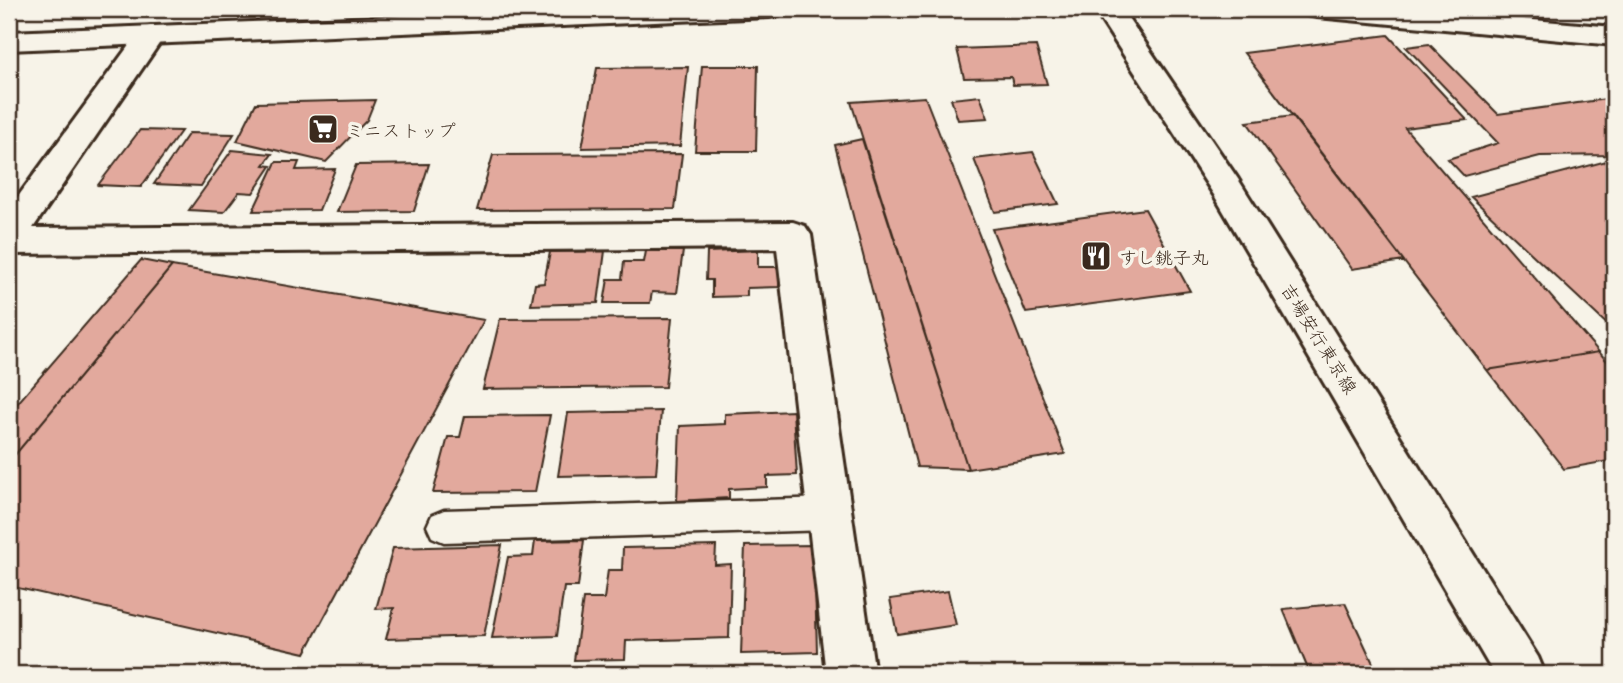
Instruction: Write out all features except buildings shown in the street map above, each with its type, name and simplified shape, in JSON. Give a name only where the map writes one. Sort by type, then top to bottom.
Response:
[{"type":"street","points":[[9,41],[151,35],[463,14],[769,9]]},
{"type":"street","name":"吉場安行東京線","points":[[1108,9],[1226,187],[1521,674]]},
{"type":"street","points":[[1317,9],[1614,36]]},
{"type":"street","points":[[9,235],[151,35]]},
{"type":"street","points":[[9,241],[793,235],[851,674]]},
{"type":"lane","points":[[444,526],[830,514]]},
{"type":"place","name":"ミニストップ","points":[[323,129]]},
{"type":"place","name":"すし銚子丸","points":[[1096,256]]}]
